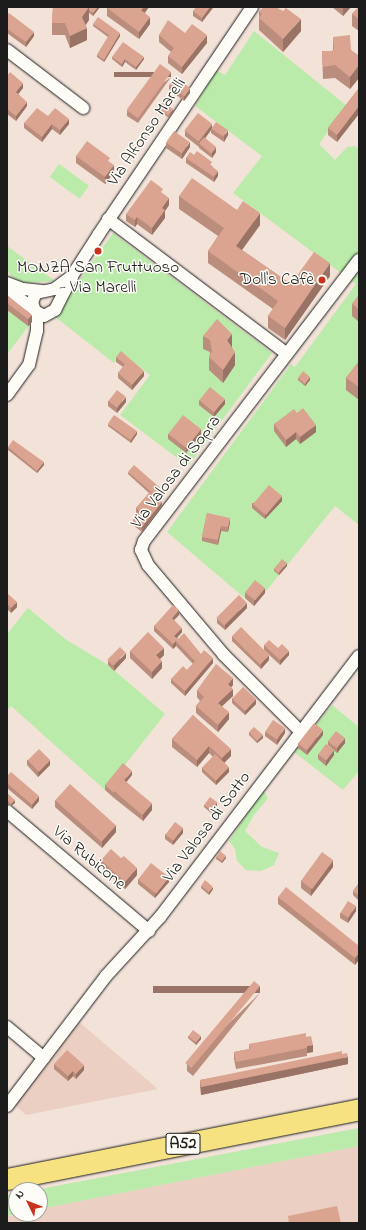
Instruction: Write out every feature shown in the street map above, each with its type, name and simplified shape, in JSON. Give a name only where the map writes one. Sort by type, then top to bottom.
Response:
[{"type":"highway","name":"A52","points":[[7,1165],[359,1095]]},
{"type":"highway","name":"A52","points":[[7,1179],[359,1108]]},
{"type":"street","name":"Via Alfonso Marelli","points":[[36,334],[53,311],[72,276],[108,219],[252,7]]},
{"type":"street","points":[[7,50],[83,108]]},
{"type":"street","points":[[108,219],[287,354]]},
{"type":"street","name":"Via Valosa di Sopra","points":[[301,732],[224,655],[148,565],[141,550],[144,541],[359,260]]},
{"type":"street","name":"Via Alfonso Marelli","points":[[7,395],[29,365],[36,334],[33,297],[72,276]]},
{"type":"street","points":[[7,283],[23,289],[45,291],[56,299],[53,311],[44,316],[7,290]]},
{"type":"street","name":"Via Valosa di Sotto","points":[[7,1106],[109,972],[149,931],[359,656]]},
{"type":"street","name":"Via Rubicone","points":[[7,811],[149,931]]},
{"type":"street","points":[[7,1027],[44,1058]]},
{"type":"shaded area","points":[[79,1022],[158,1089],[26,1115],[15,1105]]},
{"type":"shaded area","points":[[359,1146],[359,1223],[7,1223],[8,1216],[8,1222],[48,1222],[48,1207]]},
{"type":"green space","points":[[254,31],[347,106],[319,144],[335,160],[347,147],[355,146],[359,149],[359,252],[341,273],[233,193],[262,156],[195,106],[216,70],[225,75]]},
{"type":"green space","points":[[59,164],[89,186],[80,199],[50,177]]},
{"type":"green space","points":[[113,233],[272,353],[188,466],[120,415],[150,375],[122,353],[114,363],[54,316]]},
{"type":"green space","points":[[7,246],[55,281],[22,283],[11,276],[7,269]]},
{"type":"green space","points":[[359,266],[359,525],[335,506],[254,606],[167,532],[291,364],[295,367],[356,284],[350,279]]},
{"type":"green space","points":[[7,302],[32,322],[7,354]]},
{"type":"green space","points":[[28,608],[65,639],[108,665],[165,714],[105,790],[11,706],[7,710],[7,634]]},
{"type":"green space","points":[[332,705],[359,727],[359,771],[343,790],[294,752]]},
{"type":"green space","points":[[263,790],[268,798],[254,815],[245,831],[262,847],[279,853],[274,865],[261,871],[246,870],[237,861],[235,849],[229,841]]},
{"type":"green space","points":[[359,1128],[359,1146],[48,1207],[48,1188]]},
{"type":"green space","points":[[7,1195],[8,1195],[7,1216]]},
{"type":"building","points":[[53,7],[89,7],[82,17],[87,28],[70,36],[65,23],[52,23]]},
{"type":"building","points":[[89,7],[98,7],[93,13],[89,10]]},
{"type":"building","points":[[144,7],[141,10],[150,17],[139,32],[107,8]]},
{"type":"building","points":[[196,7],[210,7],[202,18],[193,11]]},
{"type":"building","points":[[264,7],[276,7],[283,11],[286,8],[301,19],[283,39],[259,18],[262,14],[259,11]]},
{"type":"building","points":[[359,7],[359,19],[352,14]]},
{"type":"building","points":[[9,13],[34,32],[26,42],[7,29],[7,15]]},
{"type":"building","points":[[98,17],[120,33],[104,60],[97,55],[109,35],[93,24]]},
{"type":"building","points":[[168,20],[185,33],[192,24],[207,35],[182,67],[168,56],[174,48],[159,35]]},
{"type":"building","points":[[350,35],[351,50],[359,56],[359,65],[350,77],[335,65],[323,67],[322,51],[332,51],[334,49],[333,37]]},
{"type":"building","points":[[123,42],[144,57],[136,67],[125,59],[122,64],[112,57]]},
{"type":"building","points":[[160,64],[171,72],[138,118],[126,110]]},
{"type":"building","points":[[10,72],[23,83],[16,92],[27,102],[16,116],[7,109],[7,76]]},
{"type":"building","points":[[175,77],[190,88],[184,96],[169,85]]},
{"type":"building","points":[[359,88],[359,106],[337,135],[328,128]]},
{"type":"building","points":[[163,102],[173,109],[168,115],[158,109]]},
{"type":"building","points":[[37,108],[48,116],[55,108],[69,119],[60,130],[52,124],[42,137],[24,123]]},
{"type":"building","points":[[198,113],[212,124],[199,141],[184,130]]},
{"type":"building","points":[[216,122],[228,130],[223,136],[212,129]]},
{"type":"building","points":[[174,131],[190,142],[182,153],[166,142]]},
{"type":"building","points":[[204,137],[216,147],[211,153],[199,143]]},
{"type":"building","points":[[87,141],[110,158],[108,161],[114,165],[105,177],[76,156]]},
{"type":"building","points":[[197,151],[212,162],[210,165],[218,171],[214,177],[186,158],[190,152],[194,155]]},
{"type":"building","points":[[192,178],[237,210],[243,201],[260,213],[236,246],[291,284],[314,252],[330,263],[285,328],[268,316],[278,301],[208,251],[224,228],[179,196]]},
{"type":"building","points":[[151,180],[163,189],[161,192],[169,198],[162,208],[165,210],[152,228],[137,217],[135,220],[126,214]]},
{"type":"building","points":[[7,295],[32,315],[28,319],[7,303]]},
{"type":"building","points":[[359,295],[359,309],[352,304]]},
{"type":"building","points":[[217,319],[232,334],[227,340],[235,352],[223,370],[209,357],[212,351],[210,340],[203,336]]},
{"type":"building","points":[[121,351],[144,371],[132,385],[118,373],[125,364],[116,357]]},
{"type":"building","points":[[359,361],[359,387],[346,378]]},
{"type":"building","points":[[303,371],[310,377],[305,384],[298,378]]},
{"type":"building","points":[[210,387],[225,399],[214,412],[199,400]]},
{"type":"building","points":[[117,390],[126,397],[117,408],[108,401]]},
{"type":"building","points":[[303,408],[316,425],[300,437],[296,432],[286,440],[274,424],[294,409],[297,413]]},
{"type":"building","points":[[114,415],[137,431],[131,440],[108,424]]},
{"type":"building","points":[[183,415],[201,429],[186,448],[168,434]]},
{"type":"building","points":[[13,440],[44,462],[37,471],[8,447]]},
{"type":"building","points":[[134,465],[165,492],[159,499],[128,472]]},
{"type":"building","points":[[269,485],[282,496],[266,515],[253,504]]},
{"type":"building","points":[[150,492],[162,502],[142,527],[133,520],[140,511],[136,508]]},
{"type":"building","points":[[207,513],[230,518],[228,527],[221,526],[218,540],[202,537]]},
{"type":"building","points":[[282,559],[287,563],[278,573],[274,569]]},
{"type":"building","points":[[255,580],[265,588],[255,601],[245,592]]},
{"type":"building","points":[[7,593],[17,602],[11,608],[7,604]]},
{"type":"building","points":[[239,595],[247,603],[224,625],[216,618]]},
{"type":"building","points":[[173,605],[179,610],[172,618],[182,628],[174,636],[178,639],[184,633],[201,654],[204,650],[213,658],[185,691],[171,679],[183,666],[187,670],[195,661],[176,641],[173,644],[154,626]]},
{"type":"building","points":[[241,627],[269,655],[260,664],[232,636]]},
{"type":"building","points":[[148,632],[164,648],[156,655],[162,661],[152,672],[130,651]]},
{"type":"building","points":[[269,640],[278,648],[282,644],[289,651],[280,660],[264,645]]},
{"type":"building","points":[[120,647],[126,653],[113,665],[107,660]]},
{"type":"building","points":[[216,664],[233,678],[228,684],[233,689],[218,703],[229,712],[218,725],[196,706],[204,697],[197,690]]},
{"type":"building","points":[[243,687],[256,699],[245,711],[232,699]]},
{"type":"building","points":[[193,715],[231,749],[222,758],[209,746],[197,760],[172,739]]},
{"type":"building","points":[[273,720],[285,728],[277,739],[265,732]]},
{"type":"building","points":[[314,723],[323,730],[307,750],[298,743]]},
{"type":"building","points":[[254,727],[263,735],[257,741],[249,732]]},
{"type":"building","points":[[336,731],[345,738],[337,748],[328,741]]},
{"type":"building","points":[[326,744],[334,750],[326,760],[318,754]]},
{"type":"building","points":[[39,749],[50,760],[39,772],[28,760]]},
{"type":"building","points":[[215,754],[229,767],[216,781],[202,768]]},
{"type":"building","points":[[123,763],[132,771],[124,780],[123,779],[114,793],[105,785]]},
{"type":"building","points":[[11,772],[39,796],[32,805],[7,783],[7,776]]},
{"type":"building","points":[[123,779],[152,803],[142,815],[113,790]]},
{"type":"building","points":[[70,784],[116,825],[101,842],[55,800]]},
{"type":"building","points":[[7,793],[15,800],[11,804],[7,800]]},
{"type":"building","points":[[210,797],[217,802],[211,810],[204,805]]},
{"type":"building","points":[[175,822],[183,828],[173,841],[165,835]]},
{"type":"building","points":[[111,849],[121,858],[124,856],[137,868],[125,882],[101,860]]},
{"type":"building","points":[[220,851],[226,856],[222,861],[216,857]]},
{"type":"building","points":[[322,852],[333,860],[312,889],[301,881]]},
{"type":"building","points":[[151,863],[169,877],[156,894],[138,880]]},
{"type":"building","points":[[205,880],[213,887],[209,892],[201,886]]},
{"type":"building","points":[[359,883],[359,896],[353,891]]},
{"type":"building","points":[[286,887],[359,946],[359,953],[355,958],[278,897]]},
{"type":"building","points":[[348,901],[356,906],[348,918],[341,913]]},
{"type":"building","points":[[254,981],[260,986],[191,1068],[185,1063]]},
{"type":"building","points":[[193,1030],[201,1036],[196,1042],[188,1036]]},
{"type":"building","points":[[306,1033],[306,1037],[311,1036],[313,1045],[307,1046],[307,1048],[236,1062],[234,1052],[250,1049],[249,1044]]},
{"type":"building","points":[[67,1050],[84,1065],[76,1074],[73,1071],[68,1076],[54,1064]]},
{"type":"building","points":[[342,1051],[342,1054],[347,1053],[348,1057],[201,1087],[200,1080]]},
{"type":"building","points":[[337,1206],[341,1223],[289,1223],[288,1216]]},
{"type":"place","name":"MONZA San Fruttuoso - Via Marelli","points":[[98,251]]},
{"type":"place","name":"Doll's Cafè","points":[[322,280]]}]
